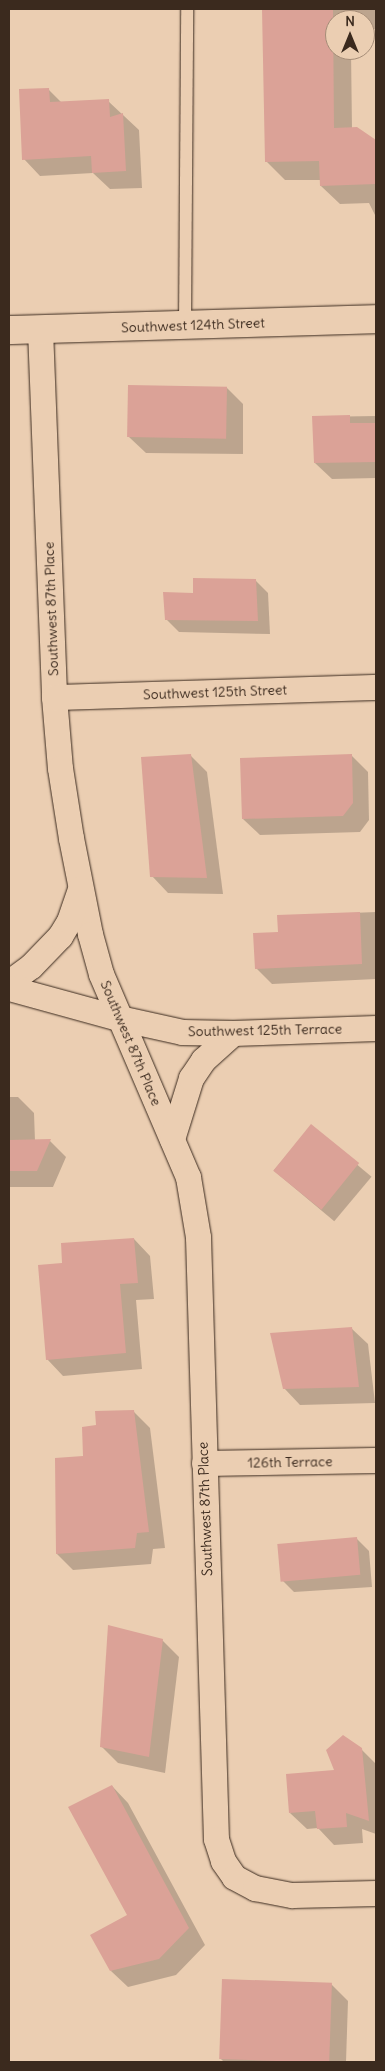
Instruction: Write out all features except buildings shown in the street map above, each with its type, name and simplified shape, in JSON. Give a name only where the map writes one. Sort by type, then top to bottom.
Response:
[{"type":"street","name":"Southwest 124th Street","points":[[9,330],[376,318]]},
{"type":"street","name":"Southwest 87th Place","points":[[40,330],[54,697],[60,768],[81,886],[101,974],[188,1177],[198,1237],[215,1831],[223,1861],[234,1878],[255,1888],[292,1895],[376,1893]]},
{"type":"street","name":"Southwest 125th Street","points":[[54,697],[376,686]]},
{"type":"street","name":"Southwest 87th Place","points":[[9,982],[31,966],[60,936],[69,921],[81,886]]},
{"type":"street","name":"Southwest 125th Terrace","points":[[9,988],[119,1018],[182,1032],[233,1033],[376,1028]]},
{"type":"street","name":"Southwest 87th Place","points":[[172,1139],[191,1078],[203,1060],[233,1033]]},
{"type":"street","name":"126th Terrace","points":[[204,1463],[376,1460]]},
{"type":"lane","points":[[185,325],[187,9]]}]
